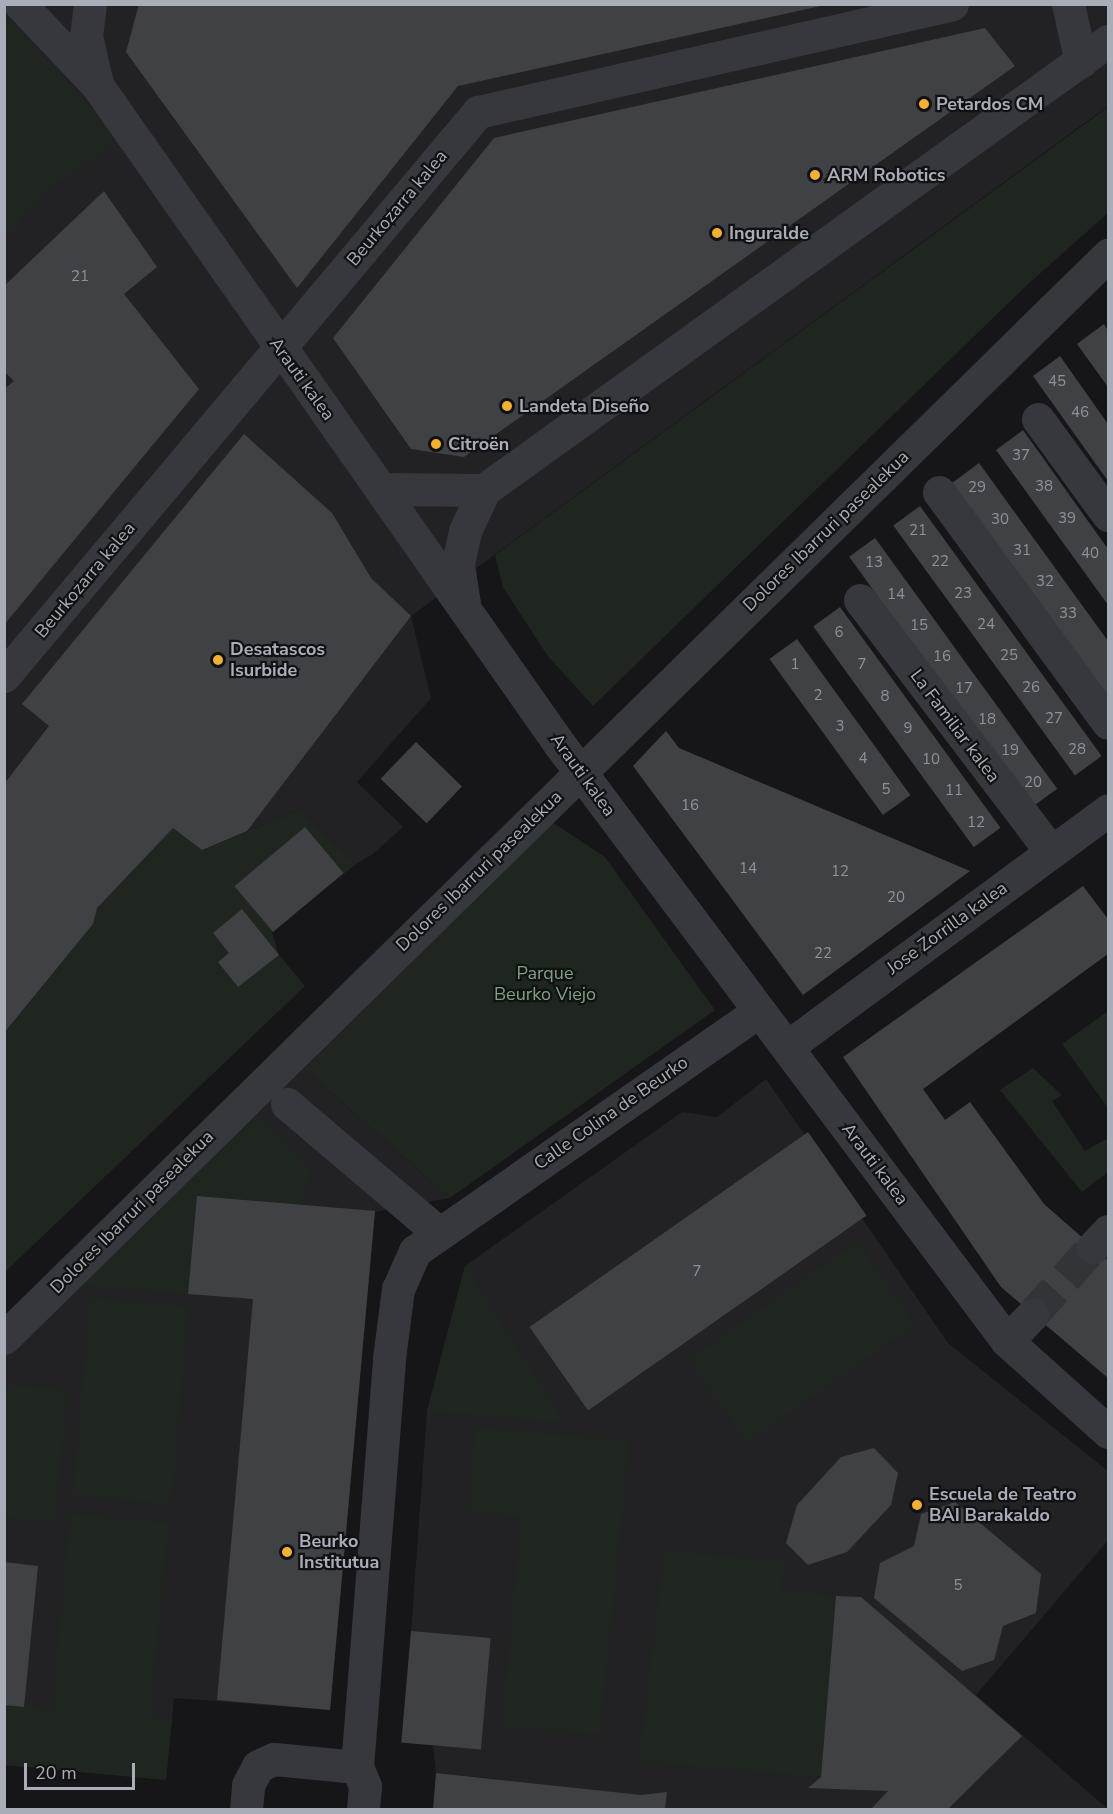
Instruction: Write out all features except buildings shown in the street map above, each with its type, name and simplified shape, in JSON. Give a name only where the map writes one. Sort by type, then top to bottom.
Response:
[{"type":"street","name":"Arauti kalea","points":[[20,4],[97,85],[279,347],[382,489],[580,772],[1008,1341],[1108,1432]]},
{"type":"street","name":"Arauti kalea","points":[[90,4],[86,36],[97,85]]},
{"type":"street","name":"Beurkozarra kalea","points":[[4,676],[477,112],[952,4]]},
{"type":"street","points":[[1068,4],[1081,62]]},
{"type":"street","points":[[465,608],[458,564],[465,531],[484,490],[1108,41]]},
{"type":"street","name":"Dolores Ibarruri pasealekua","points":[[4,1338],[1108,255]]},
{"type":"street","points":[[1038,419],[1108,515]]},
{"type":"street","points":[[382,489],[484,490]]},
{"type":"street","points":[[939,492],[1108,723]]},
{"type":"street","name":"La Familiar kalea","points":[[860,600],[1051,852]]},
{"type":"street","name":"Jose Zorrilla kalea","points":[[787,1047],[1108,810]]},
{"type":"street","name":"Calle Colina de Beurko","points":[[357,1767],[398,1289],[415,1251],[759,1011]]},
{"type":"street","points":[[287,1104],[451,1225]]},
{"type":"street","points":[[1008,1341],[1033,1314]]},
{"type":"street","points":[[246,1809],[248,1785],[258,1766],[274,1759],[357,1767],[365,1786],[363,1809]]},
{"type":"shaded area","points":[[5,5],[1108,5],[1108,106],[411,616],[431,698],[357,782],[403,827],[373,854],[356,864],[299,810],[202,850],[93,924],[5,1033]]},
{"type":"shaded area","points":[[295,1061],[450,1198],[375,1212],[330,1710],[174,1698],[166,1780],[5,1765],[5,1351]]},
{"type":"shaded area","points":[[766,1079],[948,1343],[1108,1471],[1108,1540],[976,1695],[1108,1809],[495,1809],[498,1779],[436,1773],[433,1745],[403,1743],[427,1411],[465,1266],[682,1112],[717,1117]]},
{"type":"green space","points":[[5,14],[120,139],[42,194],[5,238]]},
{"type":"green space","points":[[1108,107],[1108,213],[1027,285],[593,706],[547,655],[503,587],[495,555]]},
{"type":"green space","points":[[299,810],[356,864],[272,932],[279,955],[305,986],[5,1272],[5,1033],[93,924],[97,908],[173,828],[202,850]]},
{"type":"green space","name":"Parque Beurko Viejo","points":[[546,818],[605,857],[715,1010],[450,1198],[295,1061]]},
{"type":"green space","points":[[1108,1011],[1108,1108],[1062,1044]]},
{"type":"green space","points":[[1033,1068],[1062,1095],[1052,1101],[1085,1151],[1108,1138],[1108,1172],[1082,1192],[1000,1090]]},
{"type":"green space","points":[[251,1106],[310,1170],[303,1205],[197,1196],[188,1294],[72,1284]]},
{"type":"green space","points":[[857,1242],[915,1325],[747,1442],[689,1360]]},
{"type":"green space","points":[[465,1266],[565,1423],[427,1411]]},
{"type":"green space","points":[[90,1298],[189,1307],[171,1504],[73,1495]]},
{"type":"green space","points":[[4,1385],[67,1390],[55,1522],[5,1518]]},
{"type":"green space","points":[[476,1427],[629,1441],[600,1734],[502,1726],[521,1517],[468,1511]]},
{"type":"green space","points":[[70,1514],[168,1523],[150,1718],[172,1720],[166,1780],[5,1765],[4,1705],[52,1710]]},
{"type":"green space","points":[[664,1551],[783,1561],[781,1591],[836,1596],[821,1777],[639,1761]]},
{"type":"tunnel","points":[[1033,1314],[1093,1247]]},
{"type":"place","name":"Petardos CM","points":[[924,104]]},
{"type":"place","name":"ARM Robotics","points":[[815,175]]},
{"type":"place","name":"Inguralde","points":[[717,233]]},
{"type":"place","name":"Landeta Diseño","points":[[507,406]]},
{"type":"place","name":"Citroën","points":[[436,444]]},
{"type":"place","name":"Desatascos Isurbide","points":[[218,660]]},
{"type":"place","name":"Escuela de Teatro BAI Barakaldo","points":[[917,1505]]},
{"type":"place","name":"Beurko Institutua","points":[[287,1552]]}]
